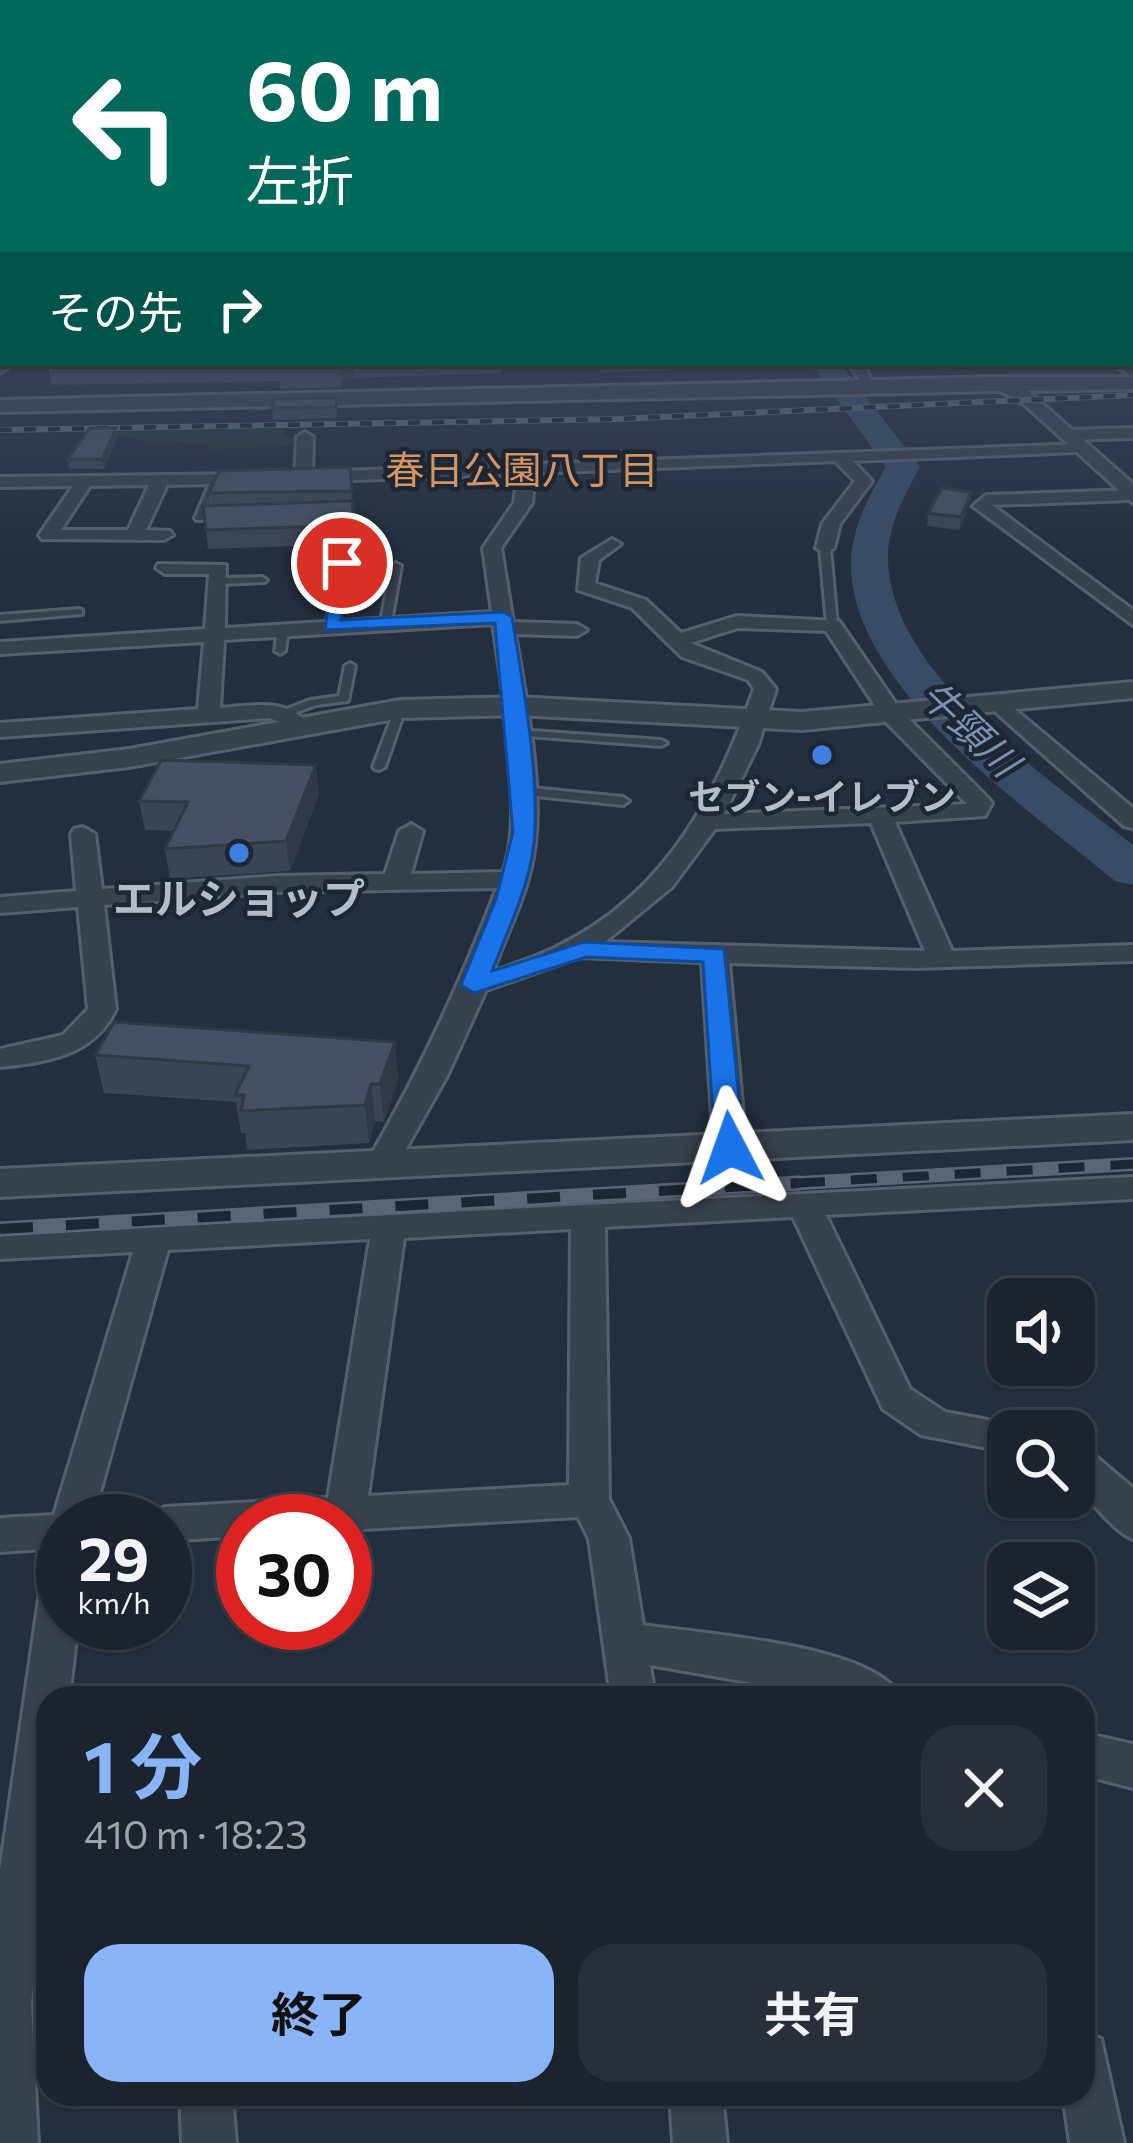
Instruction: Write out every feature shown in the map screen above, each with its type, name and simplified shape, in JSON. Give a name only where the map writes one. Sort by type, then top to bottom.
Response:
[{"type":"street","points":[[782,366],[797,388]]},
{"type":"street","points":[[857,366],[872,386]]},
{"type":"street","points":[[968,366],[1030,400],[1132,495]]},
{"type":"street","points":[[0,406],[590,386],[797,388],[1133,378]]},
{"type":"street","points":[[0,482],[215,480],[849,458],[1133,434]]},
{"type":"street","points":[[303,477],[305,437]]},
{"type":"street","points":[[825,548],[831,524],[864,481],[849,458]]},
{"type":"street","points":[[383,1162],[432,1076],[474,985],[514,880],[524,832],[517,720],[492,548],[530,490],[526,471]]},
{"type":"street","points":[[134,535],[160,481]]},
{"type":"street","points":[[84,482],[48,536],[164,535]]},
{"type":"street","points":[[1132,495],[986,500],[982,506],[1133,619]]},
{"type":"street","points":[[474,985],[584,950],[611,932],[658,886],[710,822],[755,722],[762,682],[689,653],[640,604],[585,586],[590,558],[612,544]]},
{"type":"street","points":[[164,567],[216,568],[217,633],[209,715]]},
{"type":"street","points":[[0,648],[217,633],[281,640],[331,626],[386,622],[504,623],[577,630]]},
{"type":"street","points":[[681,640],[736,622],[832,625],[897,716],[980,803],[976,812],[710,822]]},
{"type":"street","points":[[0,730],[209,715],[292,718],[400,709],[517,720],[755,722],[897,716],[1133,690]]},
{"type":"street","points":[[1000,704],[1133,821]]},
{"type":"street","points":[[0,773],[129,758],[292,718]]},
{"type":"street","points":[[880,815],[942,959]]},
{"type":"street","points":[[396,882],[411,831]]},
{"type":"street","points":[[0,1058],[64,1046],[98,1022],[102,1009],[83,834]]},
{"type":"street","points":[[0,905],[277,884],[514,880]]},
{"type":"street","points":[[584,950],[942,959],[1133,953]]},
{"type":"street","points":[[715,955],[730,1148]]},
{"type":"street","points":[[0,1183],[1133,1126]]},
{"type":"street","points":[[0,1247],[588,1220],[1133,1188]]},
{"type":"street","points":[[806,1207],[896,1400],[913,1417],[935,1428],[987,1434]]},
{"type":"street","points":[[588,1220],[589,1500],[609,1538],[631,1686]]},
{"type":"street","points":[[349,1494],[389,1226]]},
{"type":"street","points":[[80,1494],[154,1239]]},
{"type":"street","points":[[1095,1480],[1119,1501],[1133,1522]]},
{"type":"street","points":[[372,1511],[589,1500]]},
{"type":"street","points":[[0,1535],[36,1533]]},
{"type":"street","points":[[623,1641],[841,1677],[857,1686]]},
{"type":"street","points":[[49,1686],[53,1650]]},
{"type":"street","points":[[1095,1757],[1133,1766]]},
{"type":"street","points":[[11,2143],[6,2003],[36,1779]]},
{"type":"street","points":[[207,2106],[209,2143]]},
{"type":"street","points":[[697,2106],[700,2143]]},
{"type":"street","points":[[1091,2106],[1097,2143]]},
{"type":"lane","points":[[215,480],[199,518],[242,516]]},
{"type":"lane","points":[[825,548],[832,625]]},
{"type":"lane","points":[[331,626],[342,563]]},
{"type":"lane","points":[[386,622],[396,566]]},
{"type":"lane","points":[[218,580],[262,580]]},
{"type":"lane","points":[[0,618],[79,613]]},
{"type":"lane","points":[[292,718],[314,702],[344,699],[350,666]]},
{"type":"lane","points":[[379,766],[400,709]]},
{"type":"lane","points":[[517,720],[662,743]]},
{"type":"lane","points":[[521,791],[623,801]]},
{"type":"green space","points":[[989,366],[1133,366],[1133,375],[1027,379]]},
{"type":"green space","points":[[284,429],[284,437],[300,437],[298,446],[209,449],[209,443],[149,442],[102,432]]},
{"type":"building","points":[[337,398],[336,407],[272,408],[274,399]]},
{"type":"building","points":[[90,428],[116,428],[102,459],[68,459]]},
{"type":"building","points":[[350,467],[352,491],[209,493],[219,471]]},
{"type":"building","points":[[942,488],[971,492],[961,517],[928,513]]},
{"type":"building","points":[[352,501],[354,525],[206,530],[203,506]]},
{"type":"building","points":[[161,760],[316,765],[286,841],[165,849],[188,802],[139,801]]},
{"type":"building","points":[[114,1022],[395,1042],[380,1084],[371,1084],[365,1105],[241,1111],[244,1095],[235,1095],[249,1066],[95,1055]]},
{"type":"waterway","name":"牛頸川","points":[[827,366],[903,467],[878,516],[870,571],[881,614],[904,657],[935,698],[974,737],[1133,870]]},
{"type":"railway","points":[[0,430],[618,419],[1133,395]]},
{"type":"railway","points":[[747,1186],[1133,1164]]},
{"type":"railway","points":[[0,1229],[799,1183]]},
{"type":"place","name":"セブン-イレブン","points":[[822,755]]},
{"type":"place","name":"エルショップ","points":[[239,853]]},
{"type":"district","name":"春日公園八丁目","points":[[522,468]]},
{"type":"route","points":[[342,563],[331,626],[503,617],[516,706],[524,832],[508,899],[474,985],[584,950],[715,955],[730,1148]]}]
